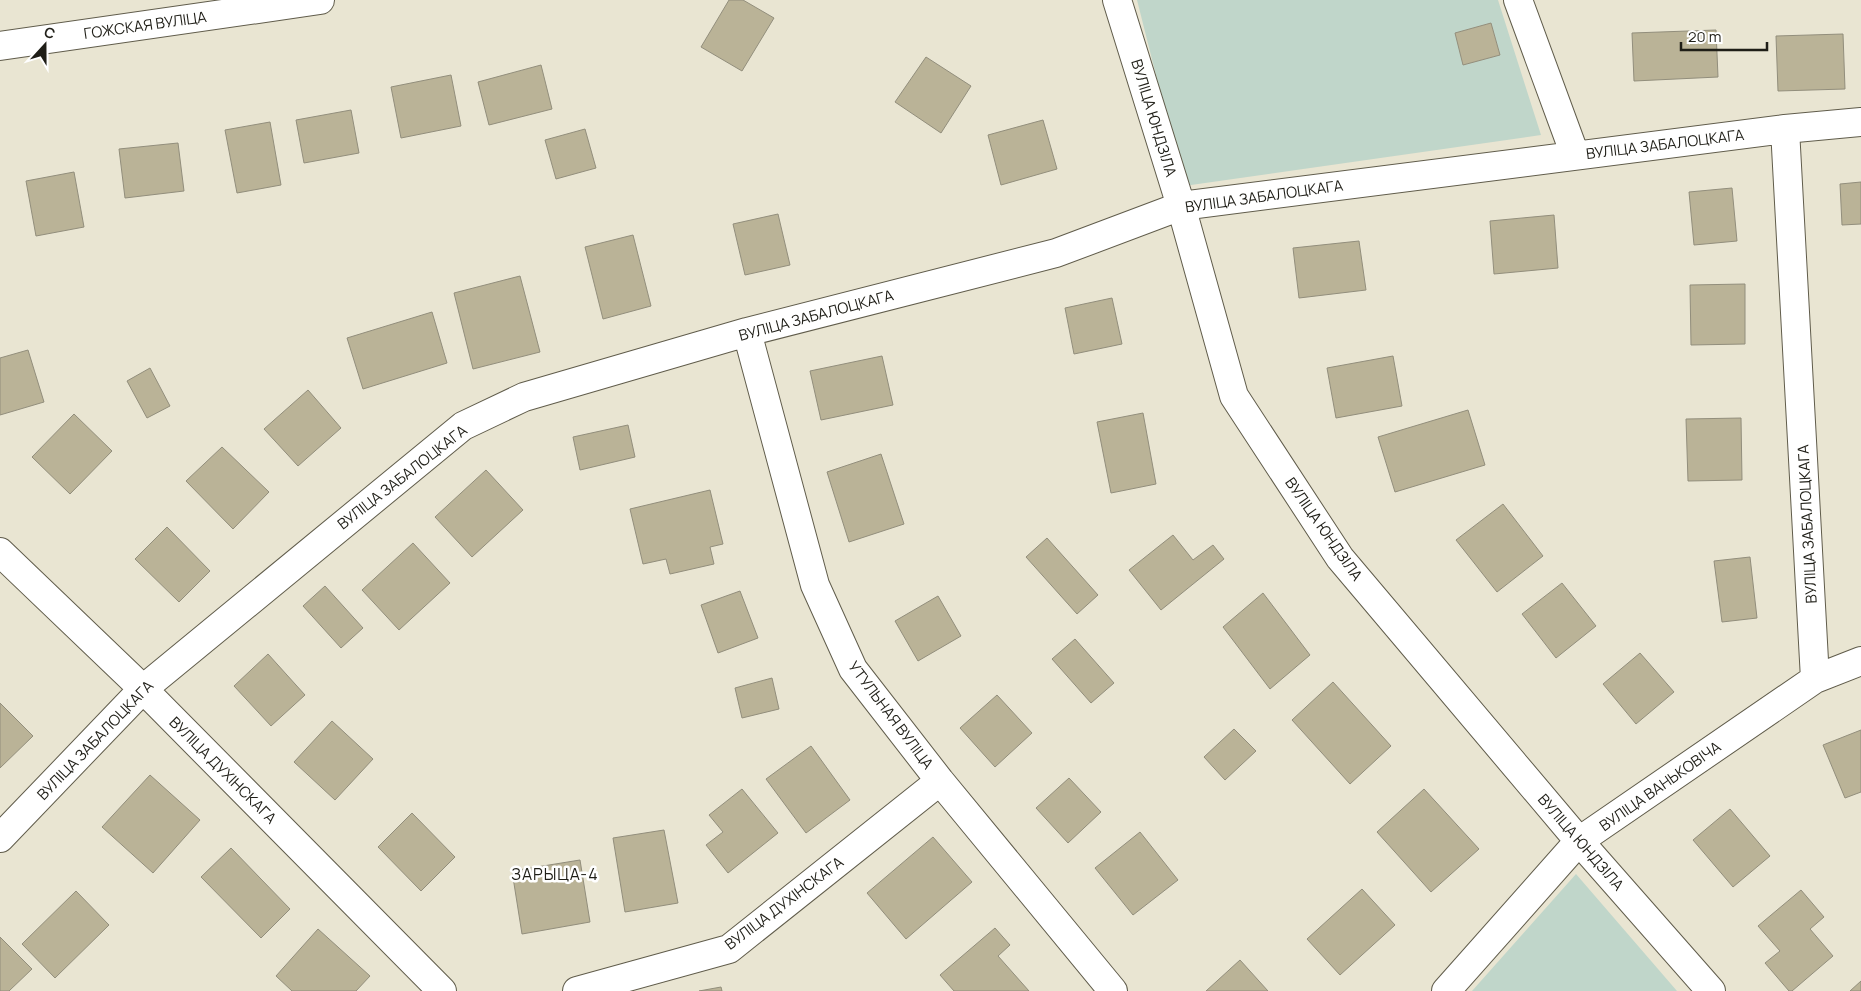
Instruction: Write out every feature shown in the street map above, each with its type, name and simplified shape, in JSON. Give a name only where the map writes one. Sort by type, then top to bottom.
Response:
[{"type":"street","name":"ГОЖСКАЯ ВУЛІЦА","points":[[0,46],[320,0]]},
{"type":"street","name":"ВУЛІЦА ЮНДЗІЛА","points":[[1117,0],[1181,206],[1234,396],[1340,558],[1579,841],[1711,991]]},
{"type":"street","points":[[1518,0],[1575,155]]},
{"type":"street","name":"ВУЛІЦА ЗАБАЛОЦКАГА","points":[[0,838],[142,688],[463,426],[524,398],[748,332],[1056,253],[1181,206],[1575,155],[1786,129],[1861,122]]},
{"type":"street","name":"ВУЛІЦА ЗАБАЛОЦКАГА","points":[[1786,129],[1815,679]]},
{"type":"street","name":"УТУЛЬНАЯ ВУЛІЦА","points":[[748,332],[814,585],[853,668],[940,781],[1113,991]]},
{"type":"street","name":"ВУЛІЦА ДУХІНСКАГА","points":[[0,552],[142,688],[442,991]]},
{"type":"street","name":"ВУЛІЦА ВАНЬКОВІЧА","points":[[1446,991],[1579,841],[1815,679],[1861,661]]},
{"type":"street","name":"ВУЛІЦА ДУХІНСКАГА","points":[[576,991],[729,949],[940,781]]},
{"type":"green space","points":[[1137,0],[1498,0],[1541,135],[1184,186]],"holes":[[[1491,23],[1500,55],[1463,65],[1455,33]]]},
{"type":"green space","points":[[1576,874],[1677,991],[1472,991]]},
{"type":"building","points":[[729,0],[743,0],[774,18],[742,71],[701,47]]},
{"type":"building","points":[[1491,23],[1500,55],[1463,65],[1455,33]]},
{"type":"building","points":[[1716,30],[1718,77],[1634,81],[1632,33]]},
{"type":"building","points":[[1843,34],[1845,89],[1778,91],[1776,36]]},
{"type":"building","points":[[926,57],[971,86],[941,133],[895,102]]},
{"type":"building","points":[[541,65],[552,109],[489,125],[478,82]]},
{"type":"building","points":[[451,75],[461,126],[401,138],[391,87]]},
{"type":"building","points":[[351,110],[359,153],[304,163],[296,120]]},
{"type":"building","points":[[1043,120],[1057,169],[1001,185],[988,135]]},
{"type":"building","points":[[270,122],[281,185],[237,193],[225,130]]},
{"type":"building","points":[[585,129],[596,168],[556,179],[545,140]]},
{"type":"building","points":[[178,143],[184,191],[125,198],[119,149]]},
{"type":"building","points":[[74,172],[84,227],[36,236],[26,181]]},
{"type":"building","points":[[1861,182],[1861,224],[1842,225],[1840,184]]},
{"type":"building","points":[[1732,188],[1737,241],[1694,245],[1689,192]]},
{"type":"building","points":[[778,214],[790,265],[745,275],[733,224]]},
{"type":"building","points":[[1554,215],[1558,268],[1494,274],[1490,221]]},
{"type":"building","points":[[633,235],[651,306],[603,319],[585,247]]},
{"type":"building","points":[[1359,241],[1366,290],[1299,298],[1293,248]]},
{"type":"building","points":[[520,276],[540,352],[473,369],[454,293]]},
{"type":"building","points":[[1745,284],[1745,344],[1691,345],[1690,285]]},
{"type":"building","points":[[1112,298],[1122,344],[1074,354],[1065,308]]},
{"type":"building","points":[[432,312],[447,363],[363,389],[347,338]]},
{"type":"building","points":[[28,350],[44,402],[0,415],[0,358]]},
{"type":"building","points":[[882,356],[893,405],[821,420],[810,371]]},
{"type":"building","points":[[1393,356],[1402,406],[1336,418],[1327,368]]},
{"type":"building","points":[[150,368],[170,406],[147,418],[127,381]]},
{"type":"building","points":[[308,390],[341,428],[298,466],[264,429]]},
{"type":"building","points":[[1468,410],[1485,465],[1395,492],[1378,437]]},
{"type":"building","points":[[1143,413],[1156,484],[1111,493],[1097,422]]},
{"type":"building","points":[[74,414],[112,451],[70,494],[32,457]]},
{"type":"building","points":[[1741,418],[1742,480],[1688,481],[1686,419]]},
{"type":"building","points":[[628,425],[635,457],[580,470],[573,437]]},
{"type":"building","points":[[222,447],[269,492],[233,529],[186,481]]},
{"type":"building","points":[[881,454],[904,524],[849,542],[827,472]]},
{"type":"building","points":[[486,470],[523,510],[472,557],[435,517]]},
{"type":"building","points":[[710,490],[723,544],[710,547],[714,564],[670,574],[666,559],[643,564],[630,509]]},
{"type":"building","points":[[1503,504],[1543,556],[1497,592],[1456,540]]},
{"type":"building","points":[[167,527],[210,571],[179,602],[135,559]]},
{"type":"building","points":[[1173,535],[1193,560],[1213,545],[1224,559],[1161,610],[1129,570]]},
{"type":"building","points":[[1047,538],[1098,595],[1077,614],[1026,557]]},
{"type":"building","points":[[413,543],[450,583],[399,630],[362,590]]},
{"type":"building","points":[[1750,557],[1757,618],[1722,622],[1714,561]]},
{"type":"building","points":[[1562,583],[1596,626],[1556,658],[1522,614]]},
{"type":"building","points":[[325,586],[363,628],[341,648],[303,606]]},
{"type":"building","points":[[740,591],[758,638],[718,653],[701,605]]},
{"type":"building","points":[[1263,593],[1310,655],[1270,689],[1223,627]]},
{"type":"building","points":[[938,596],[961,636],[918,661],[895,621]]},
{"type":"building","points":[[1075,639],[1114,683],[1091,703],[1052,659]]},
{"type":"building","points":[[1640,653],[1674,692],[1636,724],[1603,684]]},
{"type":"building","points":[[268,654],[305,695],[271,726],[234,686]]},
{"type":"building","points":[[772,678],[779,709],[742,718],[735,688]]},
{"type":"building","points":[[1333,682],[1391,746],[1350,784],[1292,720]]},
{"type":"building","points":[[997,695],[1032,733],[995,767],[960,728]]},
{"type":"building","points":[[0,703],[33,736],[0,768]]},
{"type":"building","points":[[332,721],[373,759],[335,800],[294,762]]},
{"type":"building","points":[[1234,729],[1256,751],[1225,780],[1204,757]]},
{"type":"building","points":[[1861,730],[1861,792],[1845,798],[1823,745]]},
{"type":"building","points":[[811,746],[850,800],[806,833],[766,779]]},
{"type":"building","points":[[150,775],[200,820],[153,873],[102,827]]},
{"type":"building","points":[[1069,778],[1101,812],[1068,843],[1036,808]]},
{"type":"building","points":[[742,789],[778,833],[728,873],[706,845],[723,832],[709,815]]},
{"type":"building","points":[[1424,789],[1479,849],[1431,892],[1377,832]]},
{"type":"building","points":[[1730,809],[1770,856],[1733,887],[1693,840]]},
{"type":"building","points":[[412,813],[455,857],[421,891],[378,847]]},
{"type":"building","points":[[664,830],[678,903],[625,912],[613,838]]},
{"type":"building","points":[[1140,832],[1178,880],[1133,915],[1095,868]]},
{"type":"building","points":[[933,837],[972,882],[906,939],[867,893]]},
{"type":"building","points":[[231,848],[290,909],[261,938],[201,877]]},
{"type":"building","points":[[580,860],[590,922],[522,934],[512,871]]},
{"type":"building","points":[[1362,889],[1395,925],[1340,975],[1307,939]]},
{"type":"building","points":[[1801,890],[1824,917],[1810,929],[1833,956],[1792,991],[1789,991],[1765,963],[1780,951],[1758,926]]},
{"type":"building","points":[[76,891],[109,925],[55,978],[22,944]]},
{"type":"building","points":[[995,928],[1010,945],[998,956],[1029,991],[954,991],[940,975]]},
{"type":"building","points":[[318,929],[370,976],[356,991],[292,991],[276,976]]},
{"type":"building","points":[[0,937],[32,969],[9,991],[0,991]]},
{"type":"building","points":[[1240,960],[1268,991],[1206,991]]},
{"type":"building","points":[[1861,981],[1861,991],[1850,991]]},
{"type":"building","points":[[721,987],[722,991],[699,991]]},
{"type":"district","name":"ЗАРЫЦА-4","points":[[555,874]]}]
